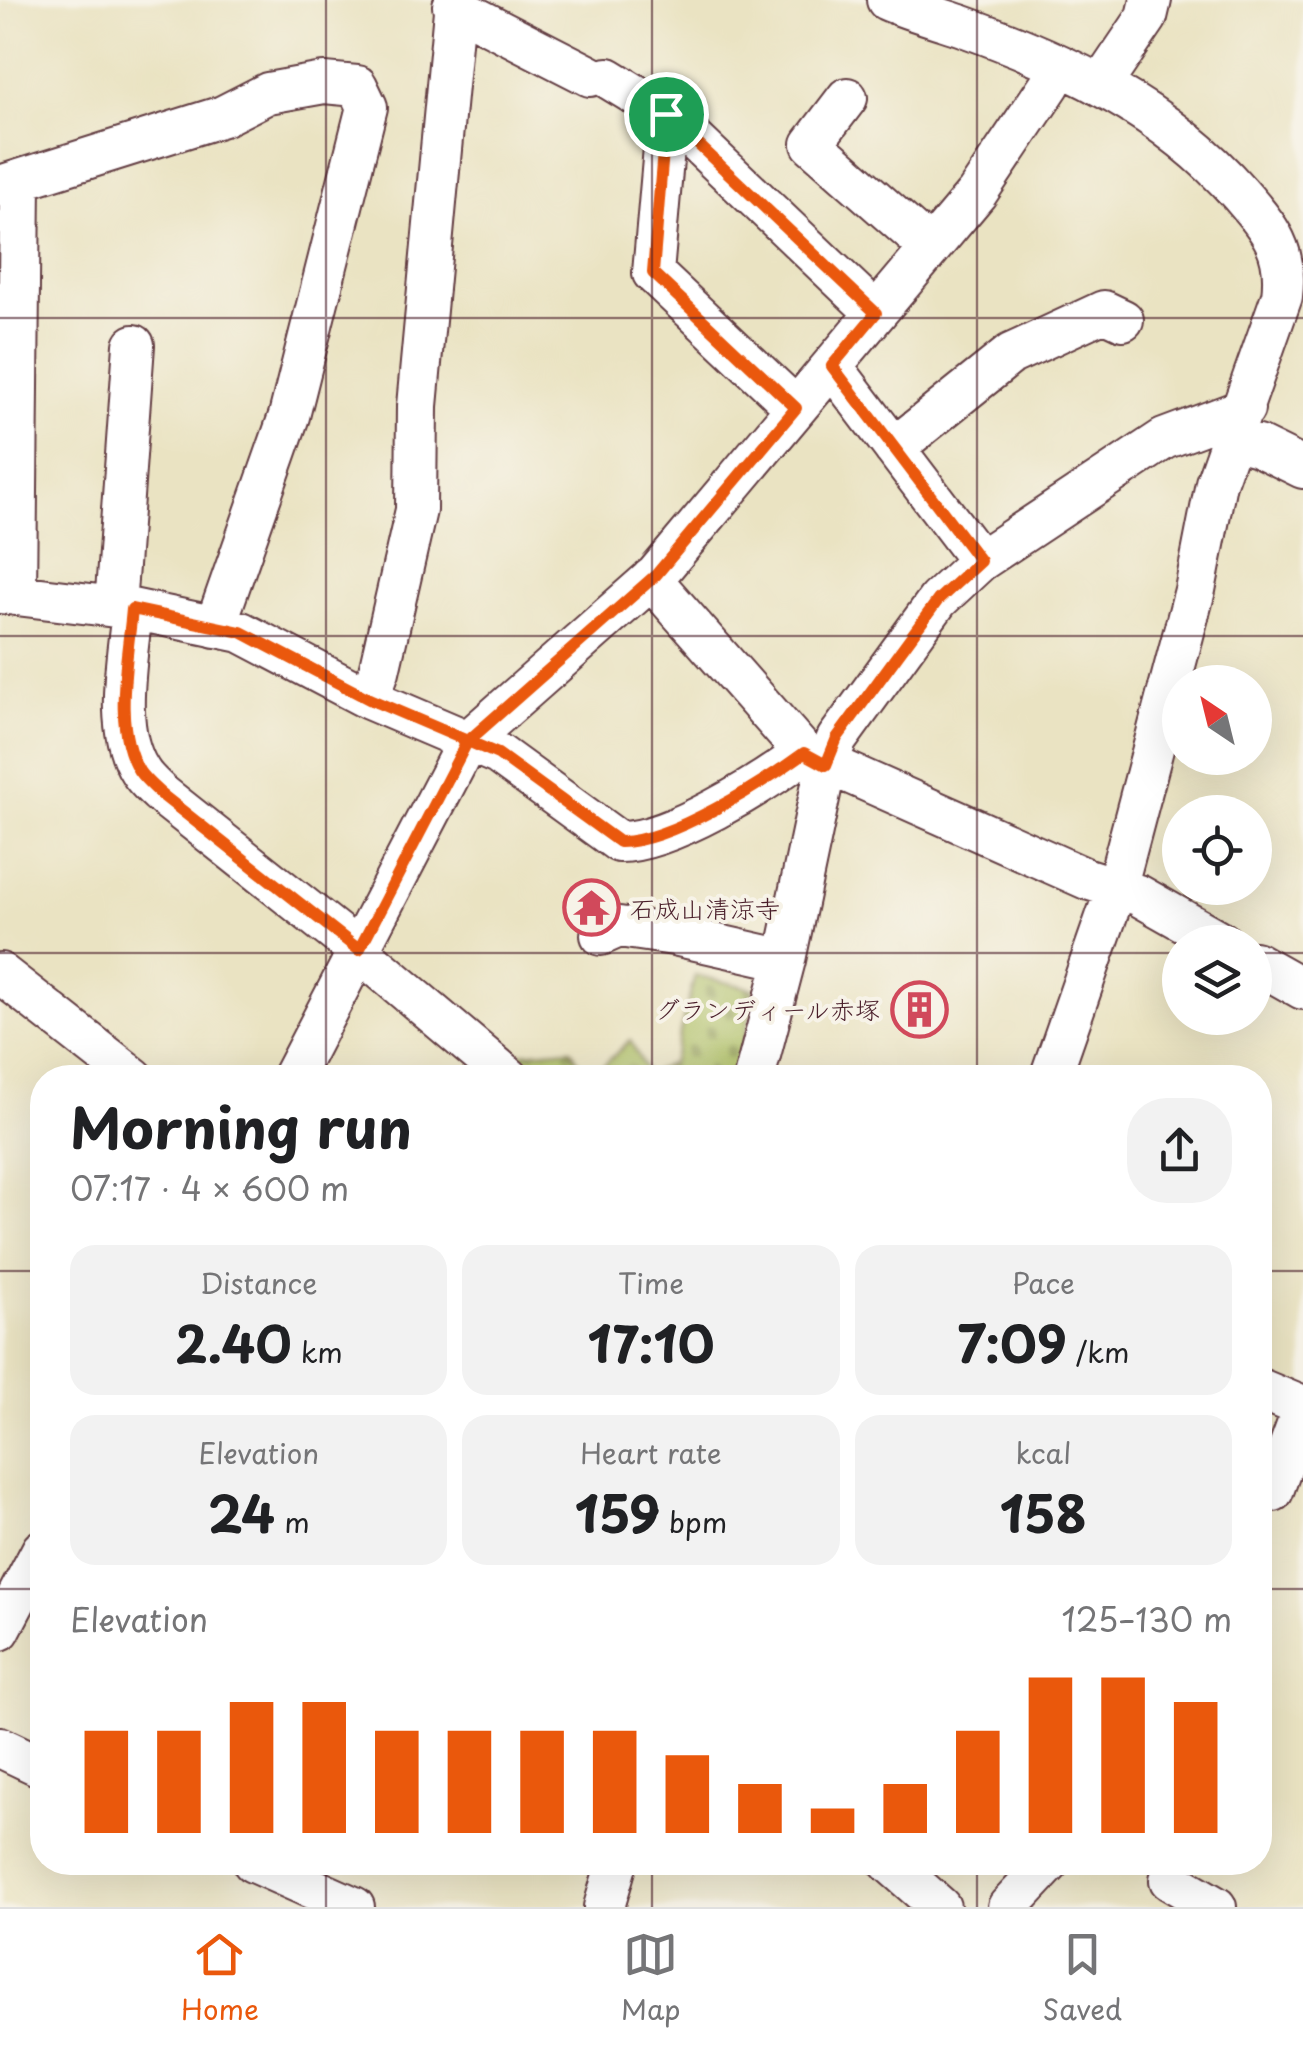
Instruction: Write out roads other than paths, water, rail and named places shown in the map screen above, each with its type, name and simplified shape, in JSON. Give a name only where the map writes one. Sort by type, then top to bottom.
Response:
[{"type":"street","points":[[887,0],[1057,64],[1102,85],[1173,130],[1223,174],[1264,222],[1294,270],[1216,483],[1195,590],[1116,889],[1055,1065]]},
{"type":"street","points":[[1102,85],[1148,17],[1150,0]]},
{"type":"street","points":[[369,699],[416,510],[417,406],[454,3],[666,114],[876,313]]},
{"type":"street","points":[[299,1065],[467,742],[651,579],[976,193],[1050,84],[1057,64]]},
{"type":"street","points":[[215,628],[290,416],[367,107],[357,86],[324,83],[268,94],[223,116],[10,183],[8,594],[123,608],[215,628],[241,632],[369,699],[498,754],[619,842],[640,842],[815,759],[837,738],[938,600],[980,561],[1164,439],[1238,424],[1303,468]]},
{"type":"street","points":[[847,98],[812,144],[930,248]]},
{"type":"street","points":[[666,114],[653,273],[796,408]]},
{"type":"street","points":[[894,448],[1011,354],[1104,311],[1124,320]]},
{"type":"street","points":[[134,345],[123,608],[125,711],[129,746],[140,772],[161,794],[359,950],[494,1065]]},
{"type":"street","points":[[832,366],[980,561]]},
{"type":"street","points":[[651,579],[815,759],[1116,889],[1138,895],[1192,925]]},
{"type":"street","points":[[757,1065],[785,960],[815,759]]},
{"type":"street","points":[[601,935],[619,927],[785,960]]},
{"type":"street","points":[[1272,972],[1303,989]]},
{"type":"street","points":[[0,973],[117,1065]]},
{"type":"street","points":[[1272,1394],[1303,1408],[1272,1493]]},
{"type":"street","points":[[0,1630],[30,1573]]},
{"type":"street","points":[[0,1747],[30,1761]]},
{"type":"street","points":[[604,1907],[613,1875]]},
{"type":"street","points":[[904,1875],[940,1907]]},
{"type":"street","points":[[1008,1907],[1038,1875]]},
{"type":"street","points":[[274,1877],[354,1907]]},
{"type":"street","points":[[1170,1880],[1216,1907]]},
{"type":"place","name":"石成山清涼寺","points":[[591,908]]},
{"type":"place","name":"グランディール赤塚","points":[[919,1009]]}]
